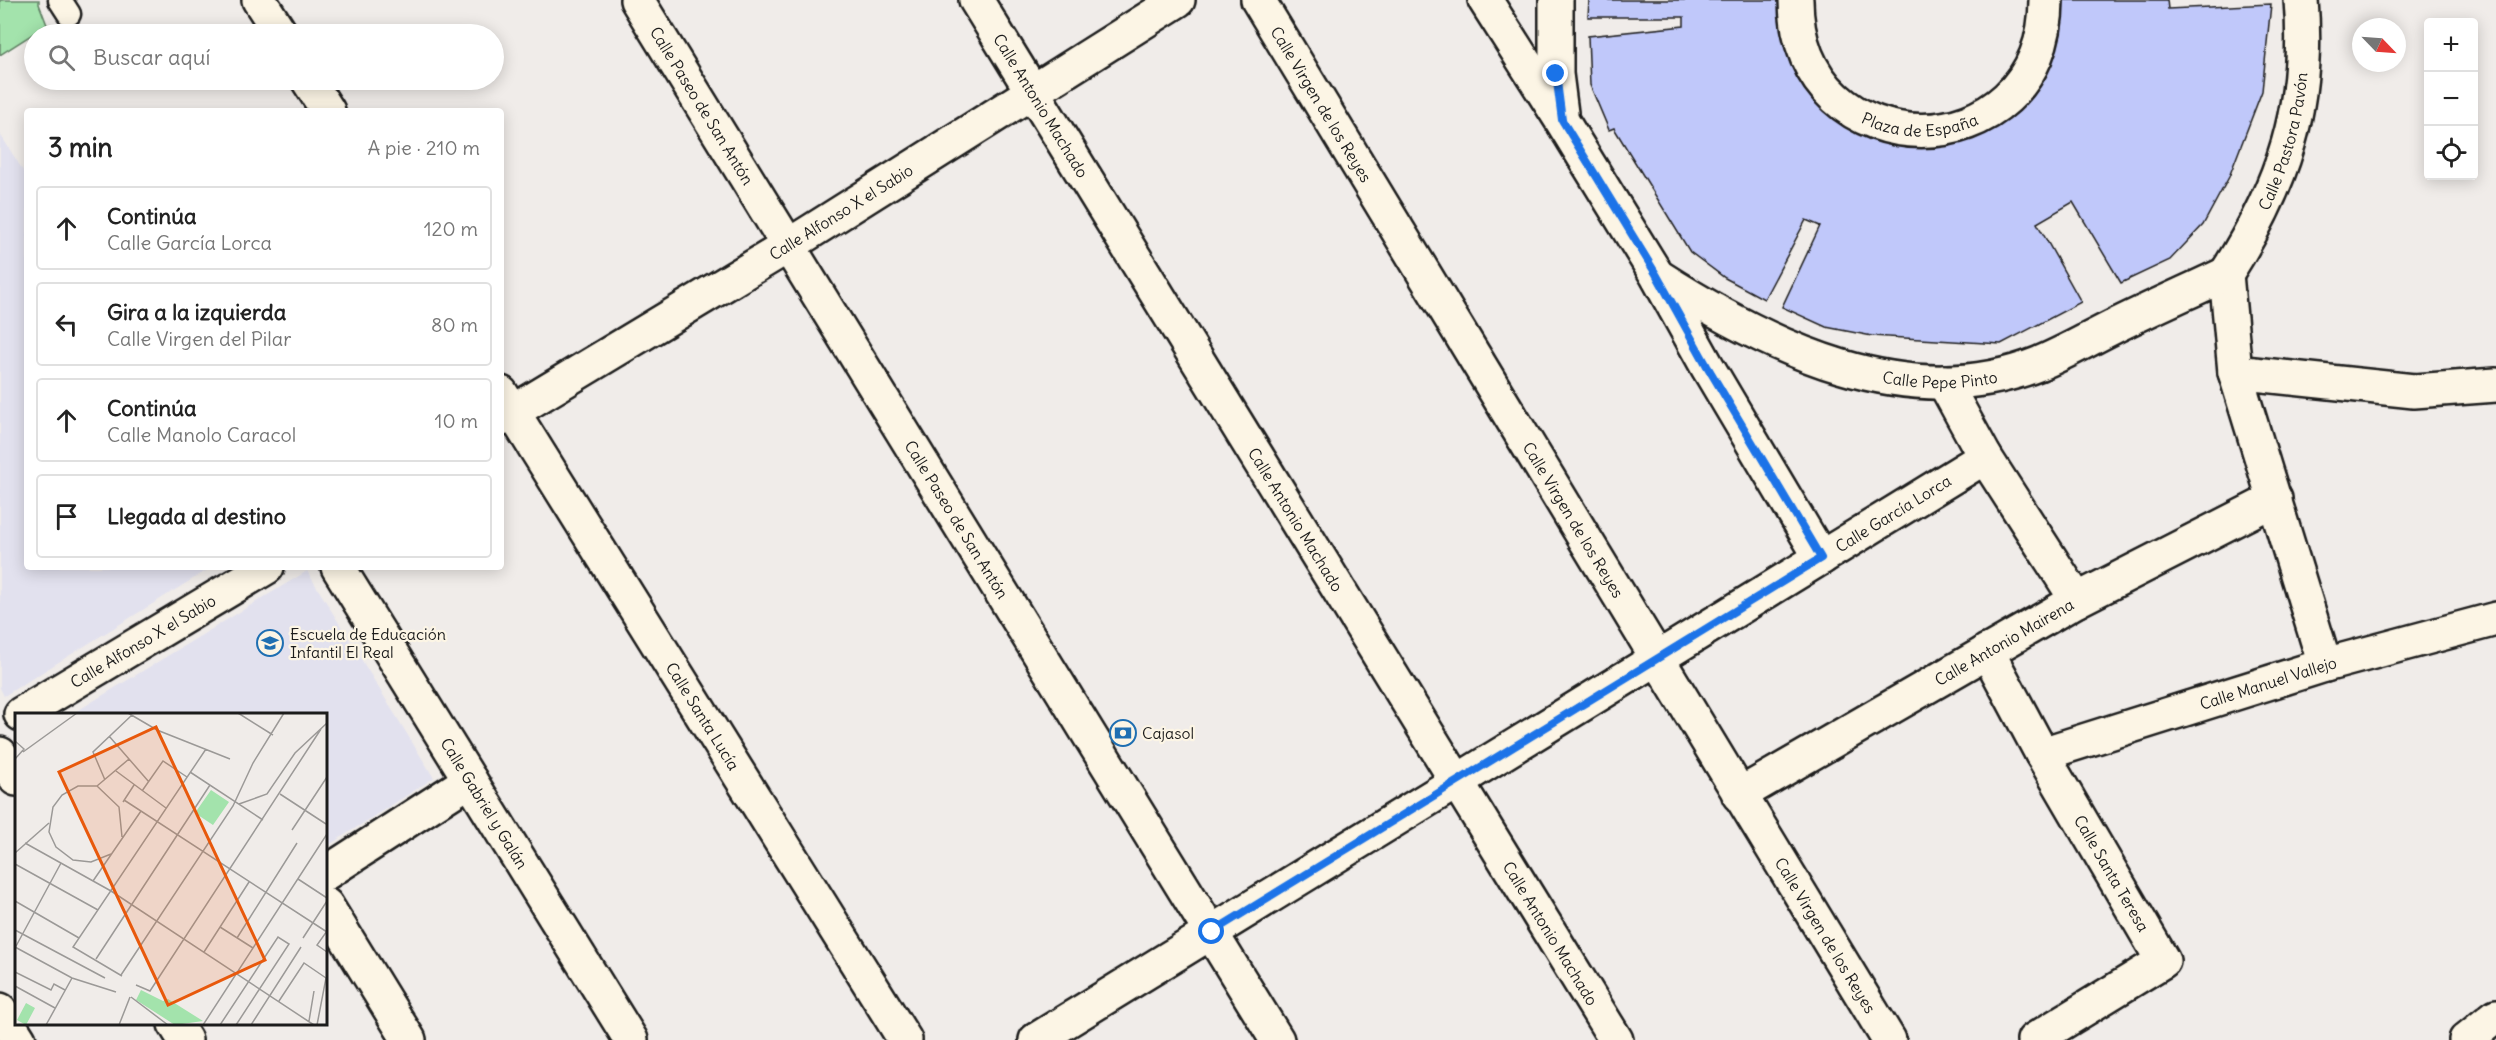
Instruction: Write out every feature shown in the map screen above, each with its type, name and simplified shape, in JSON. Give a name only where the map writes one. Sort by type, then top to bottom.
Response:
[{"type":"street","points":[[260,0],[275,24]]},
{"type":"street","name":"Calle Paseo de San Antón","points":[[637,0],[1277,1040]]},
{"type":"street","name":"Calle Antonio Machado","points":[[976,0],[1616,1040]]},
{"type":"street","name":"Calle Alfonso X el Sabio","points":[[505,408],[788,246],[1178,0]]},
{"type":"street","name":"Calle Virgen de los Reyes","points":[[1258,0],[1889,1040]]},
{"type":"street","points":[[1485,0],[1656,274],[1707,366],[1821,558]]},
{"type":"street","points":[[1556,0],[1554,28],[1556,74],[1562,120]]},
{"type":"street","name":"Plaza de España","points":[[1796,0],[1800,36],[1814,70],[1824,85],[1851,110],[1868,119],[1902,130],[1920,131],[1956,127],[1973,120],[2006,98],[2022,81],[2042,41],[2046,19],[2046,0]]},
{"type":"street","name":"Calle Pastora Pavón","points":[[2226,274],[2266,206],[2286,154],[2297,111],[2303,62],[2301,0]]},
{"type":"street","points":[[314,90],[326,108]]},
{"type":"street","name":"Calle Pepe Pinto","points":[[1656,274],[1704,306],[1797,351],[1840,367],[1875,375],[1909,381],[1944,382],[1987,378],[2038,364],[2226,274]]},
{"type":"street","points":[[2226,274],[2235,372],[2325,665]]},
{"type":"street","points":[[2235,372],[2415,391],[2496,385]]},
{"type":"street","points":[[1944,382],[1985,458],[2077,600]]},
{"type":"street","name":"Calle Santa Lucía","points":[[505,408],[906,1040]]},
{"type":"street","name":"Calle García Lorca","points":[[1036,1040],[1985,458]]},
{"type":"street","name":"Calle Antonio Mairena","points":[[1739,795],[2077,600],[2275,500]]},
{"type":"street","name":"Calle Alfonso X el Sabio","points":[[23,713],[262,570]]},
{"type":"street","name":"Calle Gabriel y Galán","points":[[340,570],[631,1040]]},
{"type":"street","name":"Calle Manuel Vallejo","points":[[2042,754],[2325,665],[2496,619]]},
{"type":"street","name":"Calle Santa Teresa","points":[[1987,651],[2042,754],[2163,961],[2034,1040]]},
{"type":"street","points":[[0,727],[15,718]]},
{"type":"street","points":[[0,754],[15,777]]},
{"type":"street","points":[[327,872],[470,780]]},
{"type":"street","points":[[327,907],[409,1040]]},
{"type":"street","points":[[0,1010],[18,1040]]},
{"type":"street","points":[[2466,1040],[2496,1016]]},
{"type":"street","points":[[176,1025],[185,1040]]},
{"type":"shaded area","points":[[0,134],[24,172],[24,570],[207,570],[4,696],[0,688]]},
{"type":"shaded area","name":"Escuela de Educación Infantil El Real","points":[[307,571],[434,778],[327,846],[327,713],[74,713]]},
{"type":"green space","points":[[0,0],[39,0],[47,24],[24,24],[24,40],[0,55]]},
{"type":"building","points":[[1589,0],[1781,0],[1785,42],[1794,65],[1821,105],[1840,121],[1861,133],[1906,146],[1953,143],[1996,124],[2016,109],[2033,90],[2047,68],[2056,45],[2061,20],[2061,0],[2167,0],[2168,9],[2271,4],[2262,91],[2229,177],[2203,225],[2170,260],[2121,283],[2073,202],[2037,223],[2081,302],[2001,344],[1872,336],[1826,327],[1782,307],[1820,226],[1806,220],[1764,299],[1725,278],[1690,252],[1614,128],[1609,130],[1590,85],[1588,36],[1684,26],[1684,17],[1588,17]]},
{"type":"place","name":"Escuela de Educación Infantil El Real","points":[[270,643]]},
{"type":"place","name":"Cajasol","points":[[1123,733]]},
{"type":"route","points":[[1212,932],[1821,558],[1707,366],[1656,274],[1562,120],[1556,74]]}]
